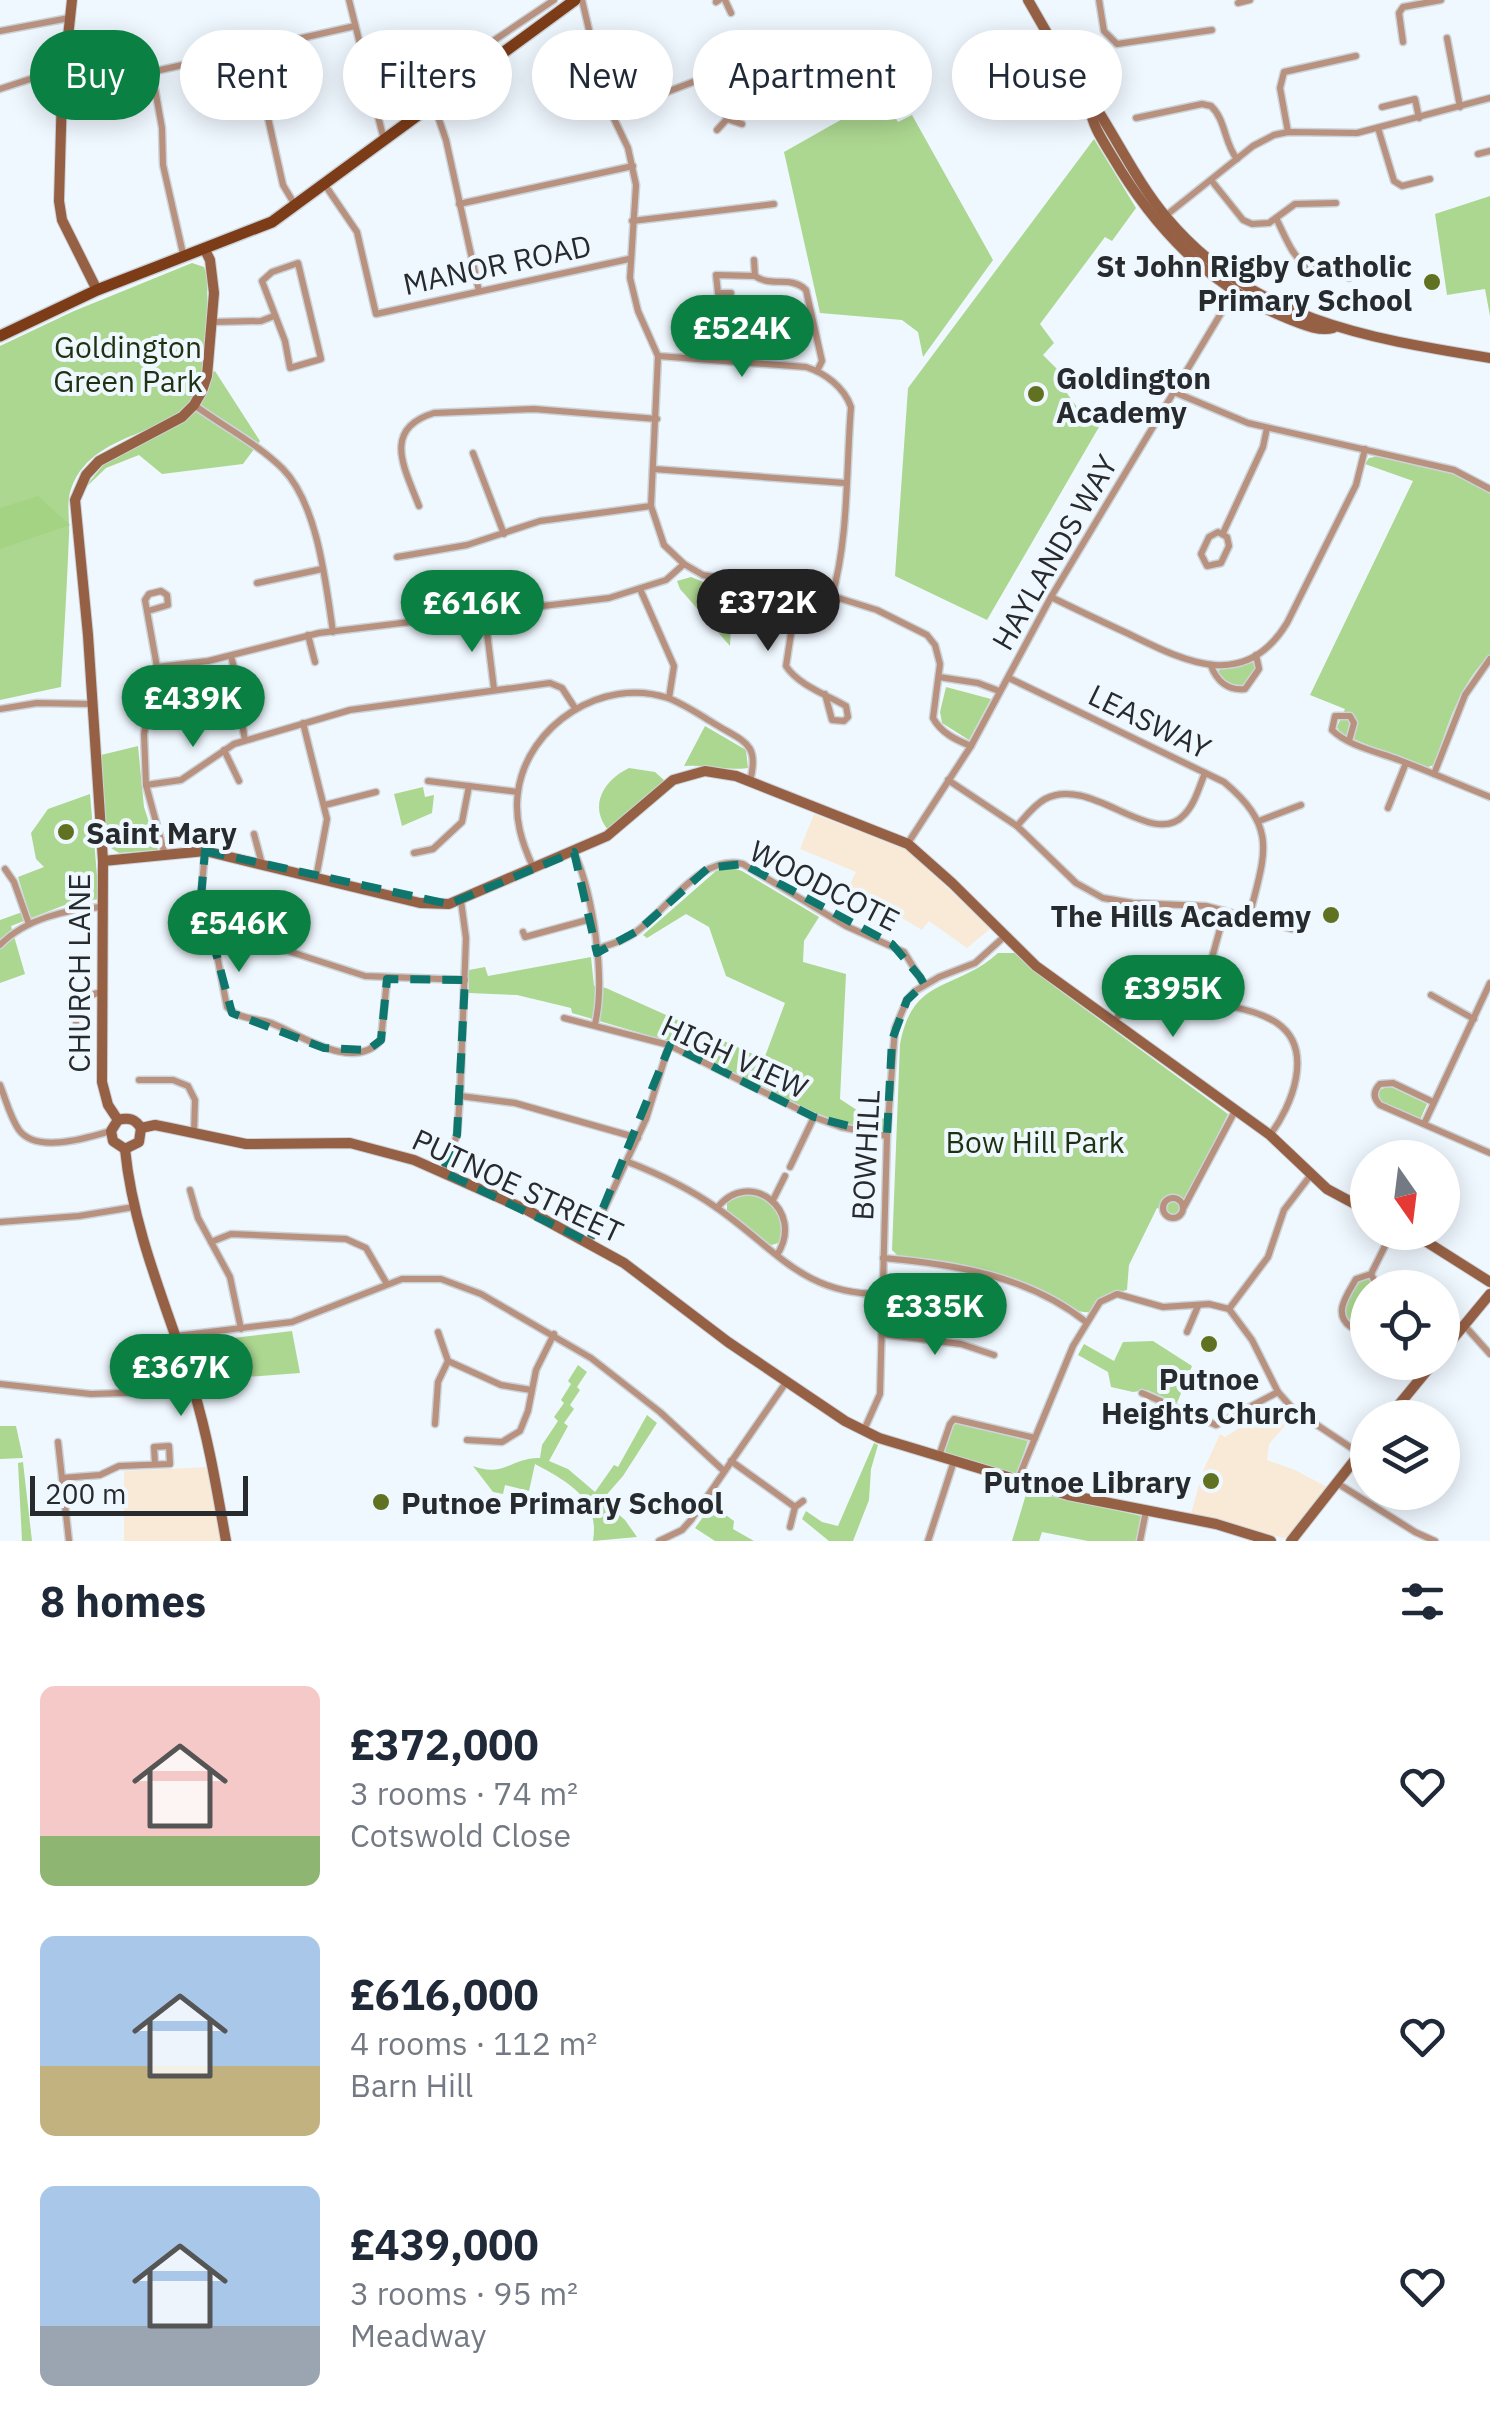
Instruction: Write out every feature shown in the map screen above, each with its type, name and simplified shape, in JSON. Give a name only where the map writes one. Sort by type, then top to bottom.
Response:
[{"type":"main road","points":[[512,47],[578,0]]},
{"type":"main road","points":[[0,336],[96,290],[254,231],[296,206],[412,120]]},
{"type":"street","points":[[68,30],[72,0]]},
{"type":"street","points":[[349,0],[384,141]]},
{"type":"street","points":[[509,30],[554,0]]},
{"type":"street","points":[[578,0],[587,30]]},
{"type":"street","points":[[720,0],[731,13]]},
{"type":"street","points":[[1028,0],[1090,108],[1091,119],[1110,152],[1193,260],[1237,287],[1333,328],[1490,358]]},
{"type":"street","points":[[1098,0],[1104,31],[1116,44],[1212,30]]},
{"type":"street","points":[[1238,3],[1250,0]]},
{"type":"street","points":[[1403,42],[1398,14],[1402,7],[1440,0]]},
{"type":"street","points":[[0,30],[69,18]]},
{"type":"street","points":[[160,70],[355,26]]},
{"type":"street","points":[[1448,38],[1460,107]]},
{"type":"street","points":[[1288,132],[1280,88],[1284,72],[1356,56]]},
{"type":"street","points":[[0,89],[30,79]]},
{"type":"street","points":[[1161,220],[1253,146],[1288,132],[1347,135],[1490,98]]},
{"type":"street","points":[[1382,106],[1415,99],[1419,118]]},
{"type":"street","points":[[1141,120],[1202,104],[1212,106],[1220,116],[1228,148],[1237,159]]},
{"type":"street","points":[[160,117],[164,166],[184,258]]},
{"type":"street","points":[[62,120],[60,214],[96,290]]},
{"type":"street","points":[[268,120],[283,185],[296,206]]},
{"type":"street","points":[[439,120],[479,291]]},
{"type":"street","points":[[616,120],[636,185],[629,258],[638,311],[658,356],[652,506],[664,545],[684,564],[716,580],[798,588],[832,596],[876,610],[927,636],[938,655],[939,678],[932,709],[937,726],[971,746]]},
{"type":"street","points":[[717,130],[726,120]]},
{"type":"street","points":[[730,120],[742,124]]},
{"type":"street","points":[[1378,128],[1394,181],[1402,186],[1430,179]]},
{"type":"street","points":[[1485,152],[1488,161]]},
{"type":"street","points":[[458,204],[633,166]]},
{"type":"street","points":[[1211,180],[1242,220],[1262,226],[1295,204],[1336,203]]},
{"type":"street","name":"MANOR ROAD","points":[[325,184],[357,232],[376,314],[629,258]]},
{"type":"street","points":[[632,221],[774,204]]},
{"type":"street","points":[[1276,218],[1295,257],[1304,266],[1314,271],[1347,270],[1348,278]]},
{"type":"street","points":[[205,250],[214,276],[212,322],[207,376],[194,405],[276,462],[297,488],[322,569],[333,632]]},
{"type":"street","points":[[754,260],[755,276]]},
{"type":"street","points":[[298,263],[322,359],[290,368],[285,341],[274,316],[262,280],[298,263]]},
{"type":"street","points":[[731,292],[718,293],[716,276],[743,274],[763,282],[792,281],[806,290],[822,361],[817,371]]},
{"type":"street","name":"HAYLANDS WAY","points":[[908,844],[971,746],[1051,597],[1237,287]]},
{"type":"street","points":[[212,322],[261,321],[274,316]]},
{"type":"street","points":[[658,356],[806,366],[842,390],[851,406],[838,571],[832,596]]},
{"type":"street","points":[[1174,392],[1228,417],[1454,470],[1490,489]]},
{"type":"street","name":"CHURCH LANE","points":[[118,1120],[108,1105],[102,1082],[103,861],[75,507],[79,489],[98,461],[167,426],[194,405]]},
{"type":"street","points":[[419,506],[400,444],[407,428],[420,417],[434,413],[534,409],[657,420]]},
{"type":"street","points":[[1223,533],[1229,546],[1221,563],[1207,566],[1202,554],[1209,538],[1223,533],[1250,477],[1267,428]]},
{"type":"street","points":[[1051,597],[1178,658],[1227,666],[1256,655],[1279,636],[1287,623],[1356,485],[1365,449]]},
{"type":"street","points":[[473,453],[504,534]]},
{"type":"street","points":[[653,469],[845,482]]},
{"type":"street","points":[[398,557],[467,545],[540,522],[652,506]]},
{"type":"street","points":[[158,668],[231,656],[308,635],[608,598],[673,576],[684,564]]},
{"type":"street","points":[[257,583],[322,569]]},
{"type":"street","points":[[640,588],[674,666],[670,698]]},
{"type":"street","points":[[798,588],[786,666],[794,677],[825,694],[846,706],[848,717],[844,721],[829,716],[825,694]]},
{"type":"street","points":[[148,611],[158,668],[144,734],[146,785],[165,857]]},
{"type":"street","points":[[485,616],[494,689]]},
{"type":"street","points":[[308,635],[316,662]]},
{"type":"street","points":[[1211,666],[1216,679],[1223,684],[1245,689],[1259,669],[1256,655]]},
{"type":"street","points":[[231,656],[246,740]]},
{"type":"street","points":[[1434,774],[1465,695],[1490,659]]},
{"type":"street","points":[[939,678],[999,691]]},
{"type":"street","name":"LEASWAY","points":[[1008,678],[1224,782],[1239,794],[1259,822]]},
{"type":"street","points":[[146,785],[181,780],[224,750],[246,740],[350,710],[556,684],[575,708]]},
{"type":"street","points":[[534,870],[521,838],[518,792],[527,762],[537,746],[575,708],[617,694],[670,698],[748,744],[754,758],[750,781]]},
{"type":"street","points":[[0,708],[37,703],[91,704]]},
{"type":"street","points":[[1349,741],[1354,724],[1350,716],[1334,716],[1332,730],[1349,741],[1490,797]]},
{"type":"street","points":[[304,723],[325,805],[326,833],[316,878]]},
{"type":"street","points":[[224,750],[239,781]]},
{"type":"street","points":[[1388,808],[1406,762]]},
{"type":"street","points":[[103,861],[204,851],[435,905],[461,901],[607,836],[664,786],[688,774],[720,772],[908,844],[1049,976],[1270,1136],[1327,1189],[1350,1201]]},
{"type":"street","points":[[1017,826],[1035,806],[1067,792],[1090,796],[1145,821],[1177,821],[1192,805],[1205,773]]},
{"type":"street","points":[[948,780],[1017,826],[1076,884],[1103,898],[1133,903],[1186,903],[1292,930]]},
{"type":"street","points":[[428,782],[518,792]]},
{"type":"street","points":[[414,853],[433,849],[462,822],[469,786]]},
{"type":"street","points":[[325,805],[376,792]]},
{"type":"street","points":[[1248,918],[1265,842],[1259,822],[1301,805]]},
{"type":"street","points":[[254,834],[262,864]]},
{"type":"street","points":[[204,851],[201,897],[224,995],[232,1013],[274,1024],[308,1044],[336,1051],[368,1050],[381,1040],[388,978]]},
{"type":"street","points":[[574,852],[586,884],[596,948],[600,992],[595,1024]]},
{"type":"street","name":"WOODCOTE","points":[[596,948],[614,944],[639,930],[708,868],[733,861],[846,926],[892,944],[904,952],[924,984]]},
{"type":"street","points":[[5,869],[14,882],[29,924]]},
{"type":"street","points":[[444,1172],[458,1135],[466,938],[461,901]]},
{"type":"street","points":[[0,945],[10,934],[29,924],[70,910],[104,907]]},
{"type":"street","points":[[1204,1000],[1225,911]]},
{"type":"street","points":[[524,932],[525,937],[591,919]]},
{"type":"street","points":[[924,984],[975,963],[1005,936]]},
{"type":"street","points":[[216,950],[288,950],[348,972],[388,978],[464,980]]},
{"type":"street","points":[[1424,1124],[1490,983]]},
{"type":"street","name":"BOWHILL","points":[[864,1431],[880,1394],[887,1136],[895,1028],[906,1000],[924,984]]},
{"type":"street","points":[[76,1022],[74,1000],[103,992]]},
{"type":"street","points":[[1431,996],[1474,1019]]},
{"type":"street","points":[[1114,1022],[1132,1001],[1204,1000],[1264,1015],[1279,1024],[1295,1045],[1297,1070],[1288,1106],[1270,1136]]},
{"type":"street","name":"HIGH VIEW","points":[[564,1018],[670,1045],[814,1117],[841,1128],[887,1136]]},
{"type":"street","points":[[589,1242],[638,1138],[670,1045]]},
{"type":"street","points":[[139,1080],[173,1080],[188,1086],[195,1100],[194,1134]]},
{"type":"street","points":[[1433,1102],[1393,1083],[1380,1084],[1376,1089],[1380,1106],[1490,1154]]},
{"type":"street","points":[[0,1085],[19,1130],[32,1140],[54,1142],[111,1132]]},
{"type":"street","points":[[460,1096],[515,1103],[638,1138]]},
{"type":"street","points":[[1184,1207],[1236,1111]]},
{"type":"street","points":[[790,1167],[814,1117]]},
{"type":"street","points":[[125,1148],[139,1142],[141,1128],[136,1120],[118,1120],[111,1132],[113,1140],[125,1148],[136,1206],[206,1436],[226,1541]]},
{"type":"street","name":"PUTNOE STREET","points":[[141,1128],[155,1125],[246,1144],[350,1142],[390,1152],[444,1172],[589,1242],[624,1263],[728,1342],[864,1431],[1068,1495],[1216,1524],[1271,1541]]},
{"type":"street","points":[[628,1162],[678,1184],[717,1208],[808,1278],[829,1288],[882,1294]]},
{"type":"street","points":[[773,1200],[785,1176]]},
{"type":"street","points":[[1229,1309],[1268,1257],[1284,1210],[1310,1176]]},
{"type":"street","points":[[190,1190],[198,1218],[230,1276],[241,1330]]},
{"type":"street","points":[[717,1208],[724,1198],[737,1192],[760,1194],[773,1200],[786,1230],[777,1255]]},
{"type":"street","points":[[0,1222],[94,1214],[136,1206]]},
{"type":"street","points":[[211,1242],[231,1234],[346,1239],[366,1248],[387,1284]]},
{"type":"street","points":[[1439,1250],[1490,1282]]},
{"type":"street","points":[[884,1258],[983,1272],[1038,1293],[1086,1322]]},
{"type":"street","points":[[175,1336],[292,1322],[387,1284],[416,1277],[441,1279],[481,1294],[591,1358],[660,1412],[724,1471]]},
{"type":"street","points":[[1350,1291],[1341,1310],[1342,1318],[1350,1326]]},
{"type":"street","points":[[1018,1480],[1072,1346],[1100,1302],[1117,1294],[1163,1307],[1209,1304],[1229,1309],[1252,1340],[1278,1392],[1293,1408],[1350,1447]]},
{"type":"street","points":[[1460,1330],[1490,1294]]},
{"type":"street","points":[[1187,1332],[1198,1305]]},
{"type":"street","points":[[1464,1325],[1490,1354]]},
{"type":"street","points":[[435,1424],[438,1382],[448,1362],[438,1332]]},
{"type":"street","points":[[467,1440],[502,1442],[512,1438],[525,1424],[531,1390],[544,1350],[554,1334]]},
{"type":"street","points":[[882,1334],[961,1344],[994,1355]]},
{"type":"street","points":[[448,1362],[501,1384],[531,1390]]},
{"type":"street","points":[[1403,1400],[1419,1380]]},
{"type":"street","points":[[659,1541],[687,1526],[787,1381]]},
{"type":"street","points":[[0,1384],[92,1394],[157,1392],[156,1386]]},
{"type":"street","points":[[1142,1393],[1216,1425],[1278,1392]]},
{"type":"street","points":[[940,1456],[954,1419],[1035,1438]]},
{"type":"street","points":[[58,1442],[69,1541]]},
{"type":"street","points":[[732,1461],[795,1508]]},
{"type":"street","points":[[928,1541],[954,1461]]},
{"type":"street","points":[[62,1478],[100,1475],[119,1466],[155,1464]]},
{"type":"street","points":[[1291,1541],[1350,1465]]},
{"type":"street","points":[[1337,1482],[1428,1540]]},
{"type":"street","points":[[790,1527],[795,1508],[803,1501]]},
{"type":"street","points":[[1140,1541],[1146,1511]]},
{"type":"highlighted area","points":[[205,851],[449,904],[574,852],[597,953],[639,930],[708,868],[743,864],[892,944],[924,984],[907,1000],[892,1040],[887,1136],[814,1117],[670,1045],[589,1242],[443,1172],[457,1135],[465,980],[387,979],[381,1040],[368,1050],[324,1048],[232,1013],[201,897]]},
{"type":"shaded area","points":[[814,814],[908,850],[990,929],[967,948],[929,921],[922,930],[849,886],[856,872],[800,849]]},
{"type":"shaded area","points":[[1277,1405],[1292,1418],[1269,1444],[1267,1460],[1329,1488],[1295,1534],[1283,1538],[1191,1513],[1203,1471],[1220,1434],[1225,1437]]},
{"type":"shaded area","points":[[209,1467],[223,1541],[124,1541],[124,1471]]},
{"type":"green space","points":[[841,120],[915,120],[993,260],[923,357],[918,332],[902,320],[820,313],[784,152]]},
{"type":"green space","name":"Goldington Academy","points":[[1094,139],[1136,208],[1112,241],[1105,237],[1040,324],[1054,343],[1043,355],[1067,379],[1061,385],[1085,418],[1090,415],[1099,427],[987,620],[895,576],[908,388]]},
{"type":"green space","points":[[1490,196],[1490,316],[1485,289],[1447,295],[1435,214]]},
{"type":"green space","name":"Goldington Green Park","points":[[192,263],[204,267],[207,275],[208,312],[203,374],[194,396],[179,412],[100,452],[83,467],[69,500],[61,687],[0,700],[0,346]]},
{"type":"green space","points":[[215,371],[260,441],[243,464],[162,474],[139,455],[106,468],[82,491],[104,464],[189,416]]},
{"type":"green space","points":[[1379,456],[1450,471],[1490,492],[1490,655],[1462,692],[1434,765],[1425,768],[1341,734],[1337,727],[1345,709],[1310,695],[1413,481],[1365,464],[1369,458]]},
{"type":"green space","points":[[38,496],[70,525],[0,549],[0,508]]},
{"type":"green space","points":[[691,577],[716,587],[733,588],[730,646],[680,589],[677,581]]},
{"type":"green space","points":[[1252,661],[1256,668],[1248,684],[1236,687],[1220,680],[1217,672],[1221,669]]},
{"type":"green space","points":[[946,687],[991,699],[969,740],[942,723],[940,712]]},
{"type":"green space","points":[[705,726],[746,750],[748,768],[684,766]]},
{"type":"green space","points":[[138,746],[144,807],[158,850],[119,853],[106,845],[101,755]]},
{"type":"green space","points":[[629,768],[655,772],[665,781],[608,830],[599,811],[602,794],[612,779]]},
{"type":"green space","points":[[423,787],[425,797],[434,795],[432,813],[402,826],[394,794]]},
{"type":"green space","points":[[90,794],[99,899],[70,903],[11,926],[25,974],[0,983],[0,920],[28,910],[18,877],[44,867],[36,859],[31,833],[48,809]]},
{"type":"green space","points":[[729,867],[819,917],[804,941],[803,962],[846,974],[840,1099],[866,1116],[886,1119],[884,1131],[849,1126],[674,1043],[572,1013],[571,1008],[517,995],[469,993],[469,970],[485,967],[488,976],[591,957],[594,986],[764,1059],[785,1003],[726,976],[709,927],[686,914],[647,938],[643,935],[716,871]]},
{"type":"green space","name":"Bow Hill Park","points":[[998,953],[1016,953],[1055,987],[1228,1114],[1180,1212],[1175,1215],[1157,1208],[1129,1265],[1127,1290],[1105,1295],[1090,1312],[1070,1308],[1005,1276],[953,1263],[898,1256],[892,1250],[900,1044],[906,1022],[925,995]]},
{"type":"green space","points":[[1389,1086],[1427,1104],[1420,1120],[1379,1100],[1379,1090]]},
{"type":"green space","points":[[747,1194],[764,1200],[775,1210],[781,1225],[781,1242],[765,1243],[727,1213],[727,1200]]},
{"type":"green space","points":[[1350,1297],[1350,1322],[1345,1319]]},
{"type":"green space","points":[[292,1331],[300,1373],[207,1380],[203,1354],[208,1341]]},
{"type":"green space","points":[[1153,1341],[1192,1366],[1177,1403],[1147,1390],[1133,1392],[1111,1387],[1108,1372],[1078,1355],[1084,1344],[1114,1361],[1123,1342]]},
{"type":"green space","points":[[578,1365],[587,1372],[570,1405],[574,1409],[564,1423],[568,1426],[549,1461],[568,1469],[595,1492],[614,1465],[618,1467],[647,1415],[657,1423],[623,1476],[602,1500],[637,1537],[593,1541],[592,1513],[586,1502],[570,1485],[535,1464],[529,1491],[505,1485],[503,1494],[493,1492],[473,1466],[493,1470],[540,1458],[542,1445],[558,1421],[554,1417],[564,1403],[561,1400],[571,1384],[568,1381]]},
{"type":"green space","points":[[959,1422],[1028,1441],[1016,1475],[944,1453],[952,1426]]},
{"type":"green space","points":[[0,1426],[16,1426],[23,1458],[0,1459]]},
{"type":"green space","points":[[874,1443],[878,1445],[871,1469],[869,1500],[853,1541],[829,1541],[802,1519],[806,1511],[822,1522],[838,1526]]},
{"type":"green space","points":[[23,1462],[32,1541],[22,1541],[18,1463]]},
{"type":"green space","points":[[1027,1491],[1142,1516],[1137,1541],[1088,1541],[1042,1532],[1039,1541],[1012,1541]]},
{"type":"green space","points":[[712,1505],[734,1521],[733,1529],[754,1541],[715,1541],[695,1528]]},
{"type":"place","name":"St John Rigby Catholic Primary School","points":[[1432,282]]},
{"type":"place","name":"Goldington Academy","points":[[1036,394]]},
{"type":"place","name":"Saint Mary","points":[[66,832]]},
{"type":"place","name":"The Hills Academy","points":[[1331,915]]},
{"type":"place","name":"Putnoe Heights Church","points":[[1209,1344]]},
{"type":"place","name":"Putnoe Library","points":[[1211,1481]]},
{"type":"place","name":"Putnoe Primary School","points":[[381,1502]]}]
